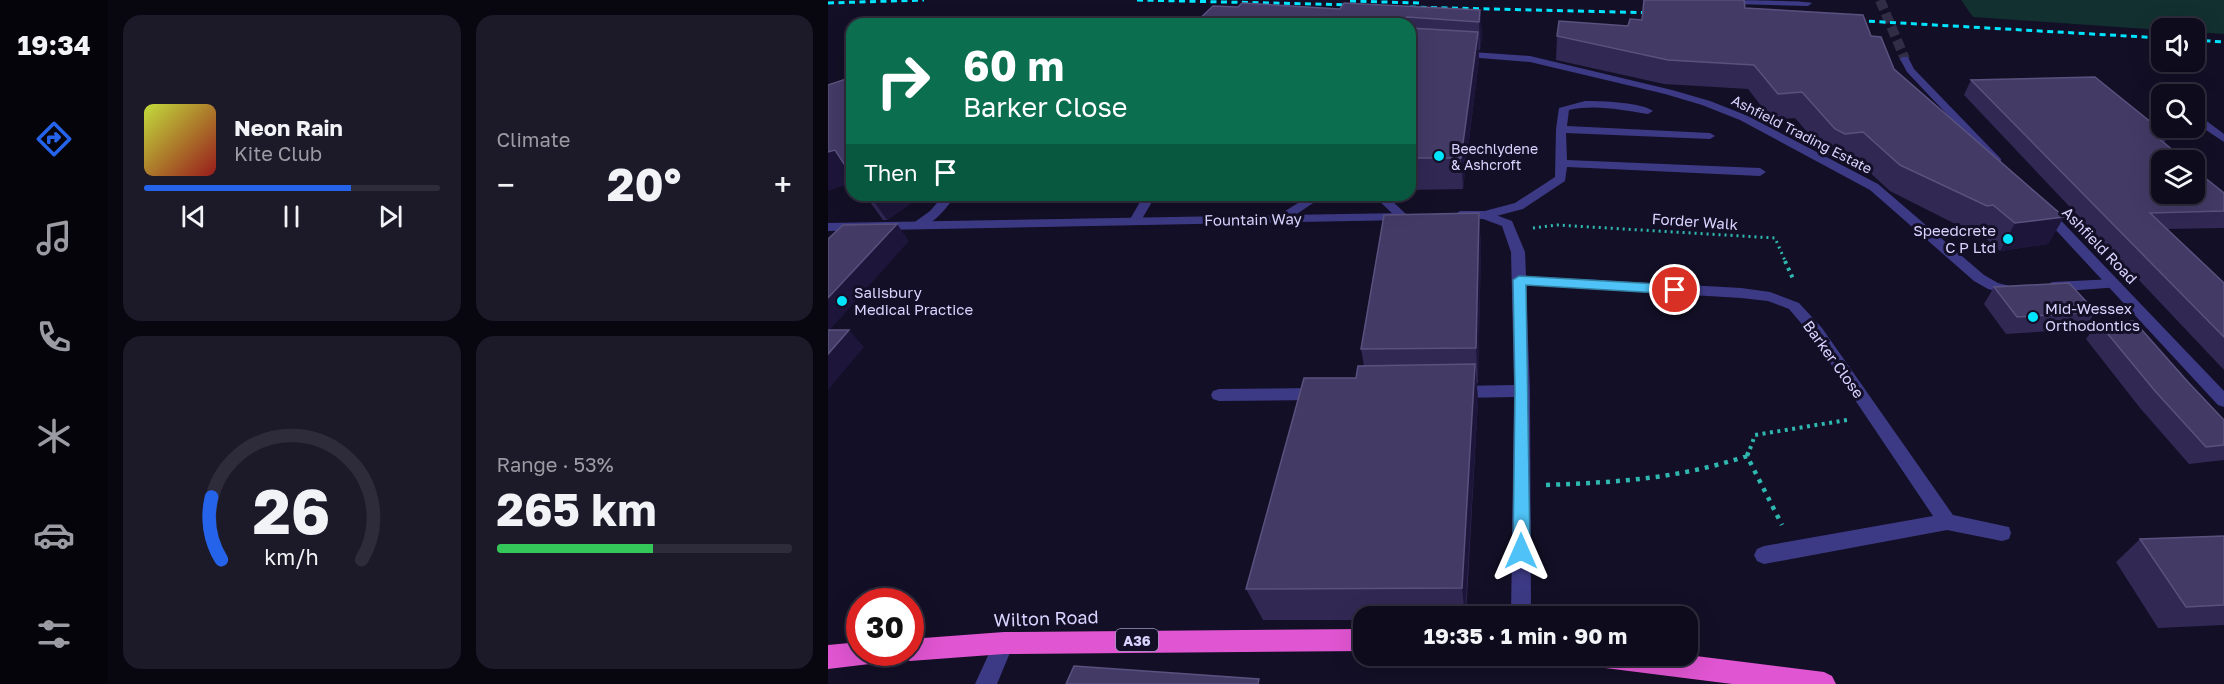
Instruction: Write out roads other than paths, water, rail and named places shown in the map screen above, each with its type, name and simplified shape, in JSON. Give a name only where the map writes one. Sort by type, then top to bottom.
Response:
[{"type":"highway","name":"Wilton Road","points":[[924,649],[1004,643],[1353,640]]},
{"type":"highway","points":[[828,657],[846,655]]},
{"type":"highway","points":[[1683,666],[1824,684]]},
{"type":"street","points":[[1696,0],[1808,3]]},
{"type":"street","name":"Ashfield Trading Estate","points":[[1446,53],[1530,59],[1668,92],[1706,103],[1744,118],[1874,187],[1986,282],[2007,290],[2115,284]]},
{"type":"street","points":[[1905,59],[1910,70],[2008,172]]},
{"type":"street","points":[[1450,216],[1485,215],[1518,206],[1561,178],[1561,129],[1564,108],[1590,104],[1648,111]]},
{"type":"street","points":[[2205,125],[2224,139]]},
{"type":"street","points":[[1561,129],[1710,136]]},
{"type":"street","points":[[1560,163],[1761,172]]},
{"type":"street","name":"Ashfield Road","points":[[2033,198],[2224,401]]},
{"type":"street","points":[[918,224],[934,214],[945,201]]},
{"type":"street","points":[[1135,221],[1147,201]]},
{"type":"street","points":[[1281,219],[1310,201]]},
{"type":"street","name":"Fountain Way","points":[[828,227],[1409,216],[1387,201]]},
{"type":"street","points":[[1485,215],[1508,224],[1518,252],[1522,391],[1521,606]]},
{"type":"street","name":"Barker Close","points":[[1519,280],[1770,297],[1794,306],[1817,332],[1947,522]]},
{"type":"street","points":[[1440,392],[1522,391]]},
{"type":"street","points":[[1219,395],[1335,394]]},
{"type":"street","points":[[1764,555],[1947,522],[2002,533]]},
{"type":"street","points":[[986,684],[1004,643]]},
{"type":"tunnel","points":[[1880,0],[1905,59]]},
{"type":"railway","points":[[828,3],[924,0]]},
{"type":"railway","points":[[1137,0],[1359,5]]},
{"type":"railway","points":[[1350,1],[1419,3]]},
{"type":"railway","points":[[1410,7],[1659,13]]},
{"type":"railway","points":[[1848,20],[2151,37]]},
{"type":"railway","points":[[2205,41],[2224,42]]},
{"type":"place","name":"Beechlydene & Ashcroft","points":[[1439,156]]},
{"type":"place","name":"Speedcrete C P Ltd","points":[[2008,239]]},
{"type":"place","name":"Salisbury Medical Practice","points":[[842,301]]},
{"type":"place","name":"Mid-Wessex Orthodontics","points":[[2033,317]]}]
